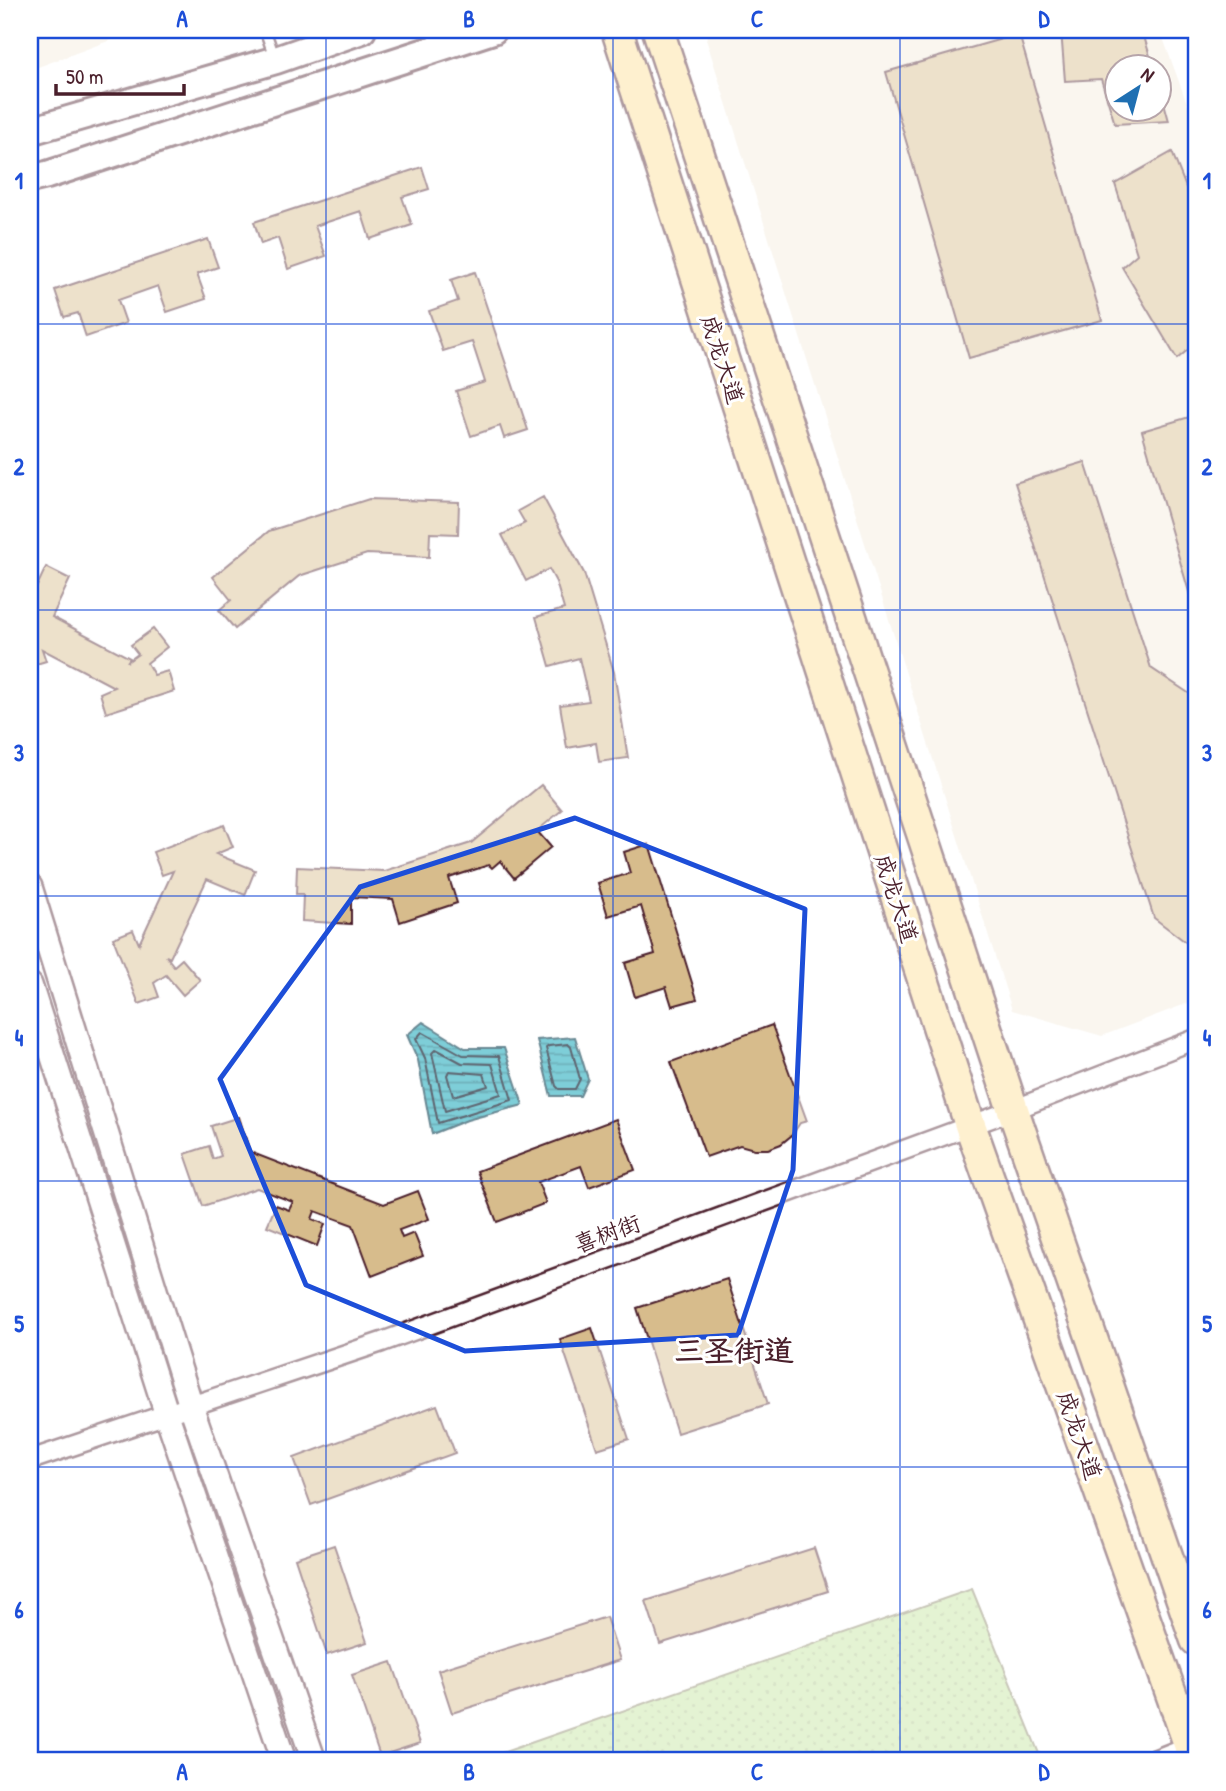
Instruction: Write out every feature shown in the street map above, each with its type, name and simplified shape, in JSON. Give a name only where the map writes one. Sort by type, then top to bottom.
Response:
[{"type":"highway","name":"成龙大道","points":[[617,30],[970,1125],[1194,1750]]},
{"type":"highway","name":"成龙大道","points":[[658,30],[1013,1110],[1196,1640]]},
{"type":"main road","points":[[30,131],[276,60],[362,30]]},
{"type":"main road","points":[[30,179],[493,30]]},
{"type":"street","points":[[30,887],[191,1406],[314,1761]]},
{"type":"street","points":[[30,985],[167,1415],[284,1761]]},
{"type":"street","name":"喜树街","points":[[30,1460],[382,1342],[1013,1110],[1196,1039]]},
{"type":"street","points":[[1151,1761],[1194,1750]]},
{"type":"lane","points":[[265,30],[276,60]]},
{"type":"highlighted area","points":[[575,818],[805,909],[793,1170],[738,1335],[465,1351],[306,1285],[220,1079],[360,887]]},
{"type":"shaded area","points":[[30,30],[138,30],[30,70]]},
{"type":"shaded area","points":[[711,30],[1160,30],[1168,52],[1104,52],[1104,122],[1174,122],[1174,68],[1196,128],[1196,1000],[1102,1036],[1012,1010],[706,39]]},
{"type":"green space","points":[[972,1589],[1042,1761],[479,1761]]},
{"type":"water","points":[[423,1022],[465,1048],[504,1048],[523,1105],[467,1120],[432,1134],[418,1060],[407,1035]]},
{"type":"water","points":[[575,1037],[588,1079],[580,1096],[551,1096],[537,1040]]},
{"type":"building","points":[[1061,30],[1142,30],[1149,52],[1104,52],[1104,89],[1101,79],[1065,81]]},
{"type":"building","points":[[1019,34],[1102,320],[969,358],[886,72]]},
{"type":"building","points":[[1114,122],[1151,122],[1115,124]]},
{"type":"building","points":[[1172,152],[1196,213],[1196,343],[1177,359],[1122,267],[1137,254],[1115,184]]},
{"type":"building","points":[[422,167],[429,189],[402,197],[412,225],[370,239],[361,211],[315,226],[326,256],[288,269],[278,238],[261,244],[254,222]]},
{"type":"building","points":[[208,239],[218,267],[197,274],[206,299],[167,312],[158,286],[118,300],[126,323],[86,337],[78,313],[64,317],[55,290]]},
{"type":"building","points":[[475,272],[528,430],[504,438],[500,426],[471,436],[456,391],[485,382],[472,342],[443,351],[429,311],[458,301],[451,280]]},
{"type":"building","points":[[1196,415],[1196,616],[1142,431]]},
{"type":"building","points":[[1085,462],[1151,668],[1193,696],[1196,711],[1196,950],[1154,918],[1015,483]]},
{"type":"building","points":[[543,497],[584,573],[614,672],[628,758],[599,762],[596,743],[567,748],[560,705],[589,701],[579,658],[550,666],[536,617],[564,609],[556,582],[549,569],[526,581],[502,535],[525,523],[518,511]]},
{"type":"building","points":[[369,499],[459,502],[458,534],[430,533],[429,557],[367,554],[299,576],[235,629],[219,610],[231,600],[213,577],[269,531]]},
{"type":"building","points":[[46,567],[70,579],[52,617],[130,658],[127,662],[138,654],[131,645],[153,629],[167,647],[147,663],[154,675],[168,671],[174,691],[106,713],[100,693],[114,687],[42,649],[46,661],[30,666],[30,601]]},
{"type":"building","points":[[541,785],[562,810],[537,831],[551,847],[514,878],[500,861],[492,868],[489,865],[449,878],[457,903],[400,922],[393,899],[351,897],[351,924],[302,921],[303,894],[296,894],[297,867],[384,871],[471,843]]},
{"type":"building","points":[[224,825],[233,847],[216,854],[255,870],[245,895],[207,879],[170,958],[166,956],[174,966],[182,959],[200,980],[183,995],[166,975],[154,983],[159,997],[139,1004],[113,938],[133,930],[139,944],[173,871],[162,875],[153,852]]},
{"type":"building","points":[[649,844],[697,999],[672,1006],[666,987],[635,997],[625,963],[655,954],[641,906],[608,916],[598,883],[630,873],[624,852]]},
{"type":"building","points":[[772,1025],[807,1121],[800,1123],[792,1135],[781,1144],[768,1149],[740,1145],[706,1157],[671,1062]]},
{"type":"building","points":[[239,1117],[250,1152],[384,1204],[418,1191],[429,1219],[399,1230],[402,1238],[414,1233],[423,1256],[372,1276],[353,1225],[315,1211],[312,1219],[325,1224],[317,1246],[267,1226],[276,1205],[289,1210],[293,1202],[257,1188],[203,1206],[185,1154],[209,1146],[213,1159],[221,1156],[211,1126]]},
{"type":"building","points":[[616,1119],[635,1170],[589,1187],[581,1166],[538,1182],[546,1203],[497,1222],[477,1171]]},
{"type":"building","points":[[727,1279],[768,1404],[677,1433],[637,1308]]},
{"type":"building","points":[[592,1328],[629,1439],[597,1449],[560,1339]]},
{"type":"building","points":[[437,1405],[455,1453],[311,1505],[294,1458]]},
{"type":"building","points":[[334,1545],[367,1642],[327,1655],[295,1558]]},
{"type":"building","points":[[814,1548],[828,1591],[660,1644],[646,1601]]},
{"type":"building","points":[[606,1617],[620,1660],[452,1713],[438,1670]]},
{"type":"building","points":[[392,1662],[420,1743],[380,1756],[352,1675]]},
{"type":"district","name":"三圣街道","points":[[734,1350]]}]
